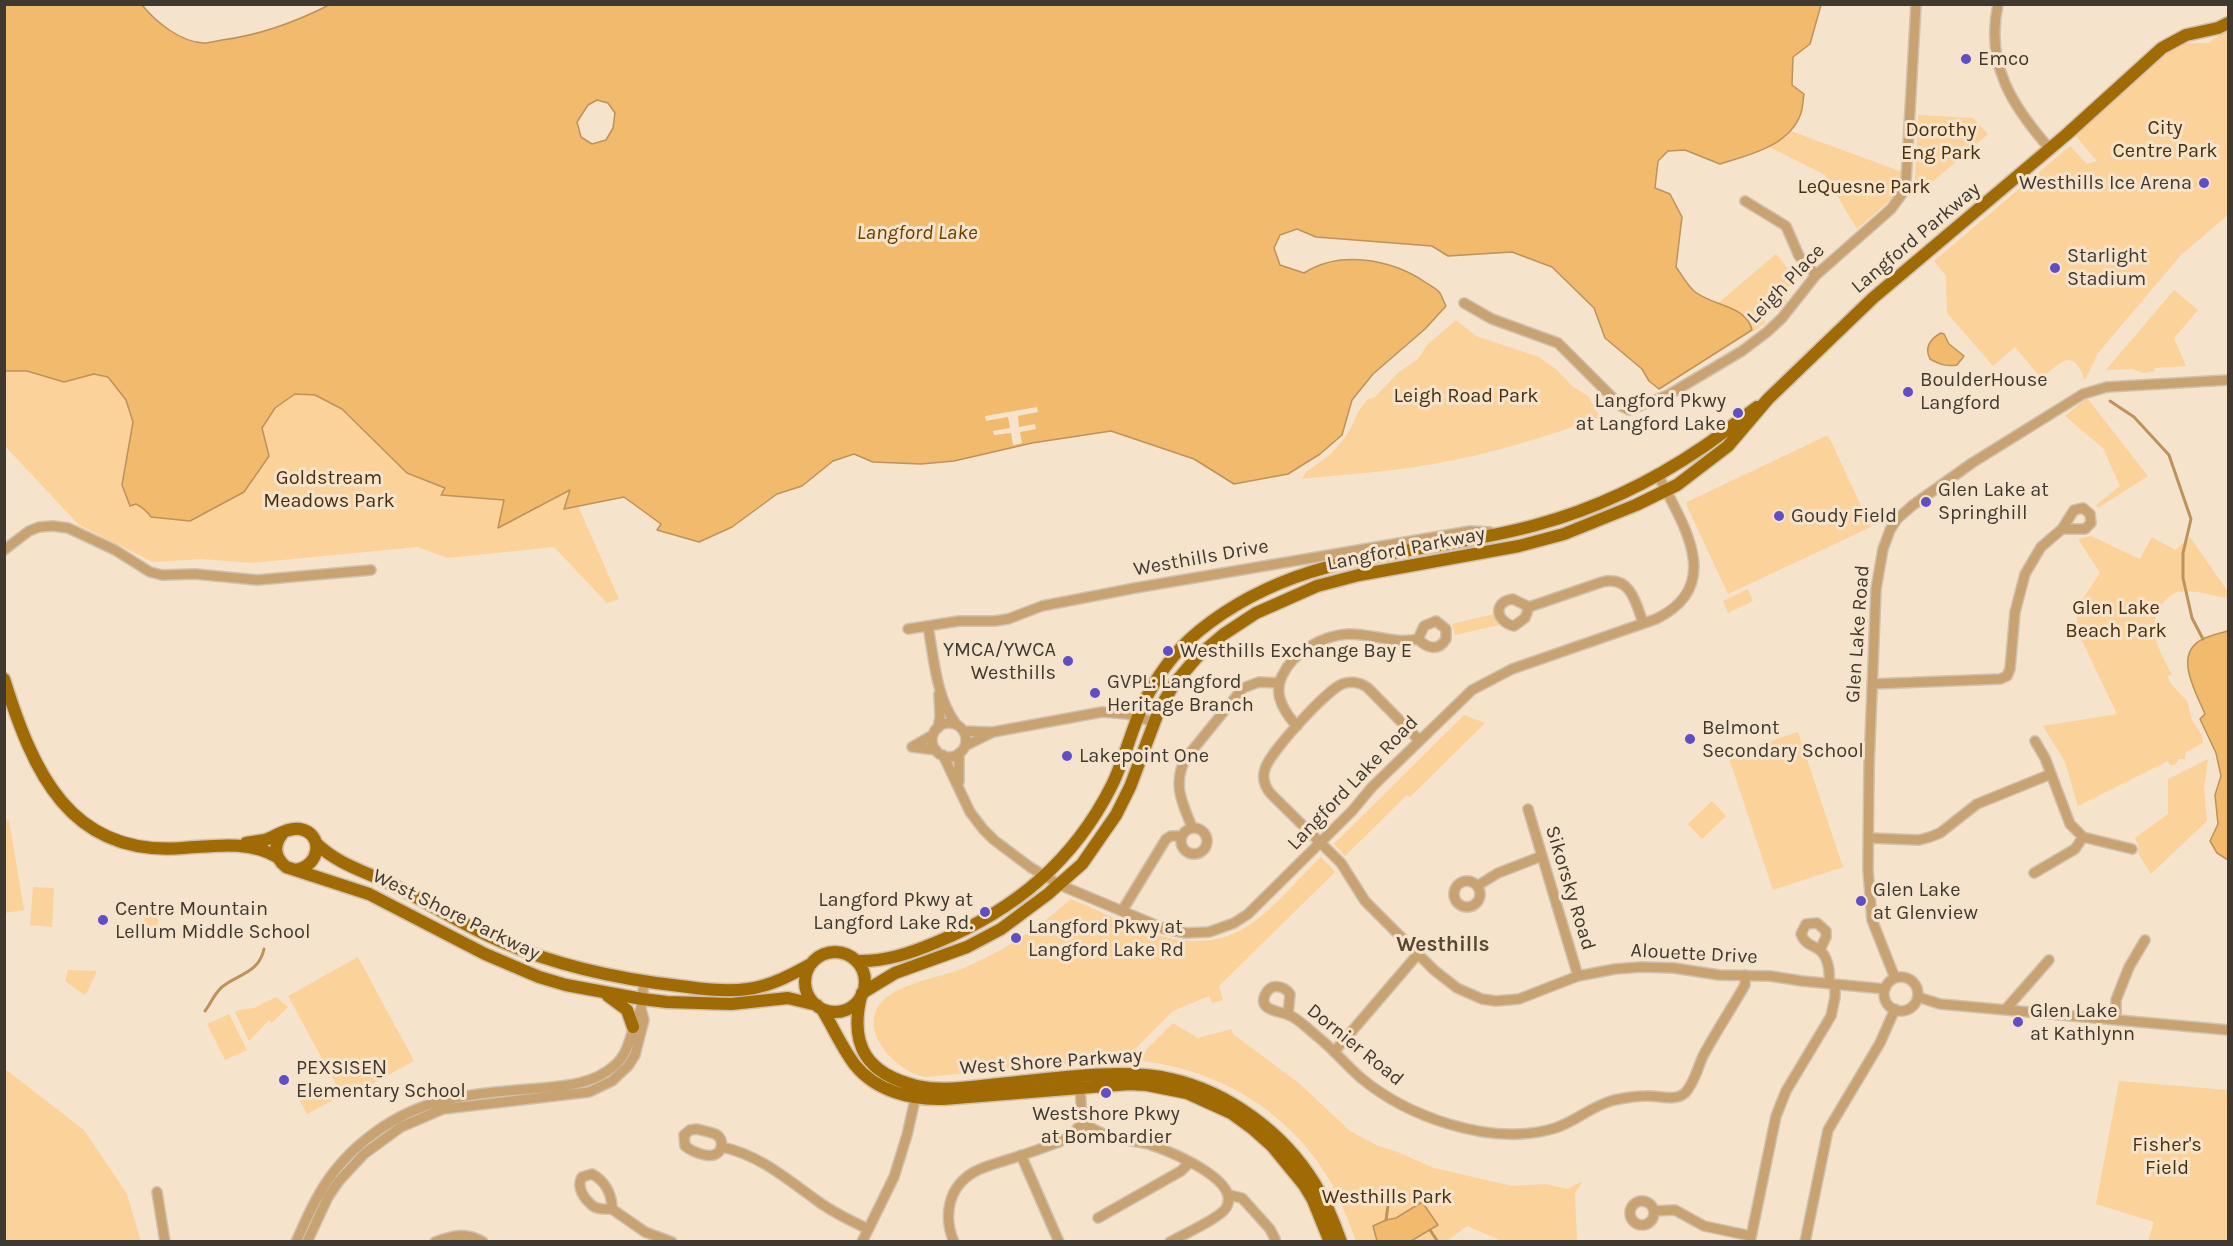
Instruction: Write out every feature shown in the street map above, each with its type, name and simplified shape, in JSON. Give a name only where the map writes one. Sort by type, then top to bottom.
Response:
[{"type":"main road","name":"Langford Parkway","points":[[2209,29],[2229,13]]},
{"type":"main road","name":"Langford Parkway","points":[[856,961],[893,958],[961,933],[1006,907],[1045,876],[1077,841],[1098,810],[1113,783],[1138,717],[1160,675],[1176,654],[1209,624],[1248,598],[1279,582],[1344,561],[1502,533],[1572,514],[1658,475],[1702,447],[1768,399],[1873,298],[2050,149],[2162,48],[2186,35],[2218,28],[2229,23]]},
{"type":"main road","name":"Langford Parkway","points":[[862,995],[895,973],[984,938],[1012,921],[1060,885],[1082,864],[1116,815],[1130,787],[1154,722],[1174,684],[1198,656],[1224,634],[1256,613],[1317,586],[1359,575],[1511,548],[1564,534],[1616,514],[1666,491],[1697,472],[1728,446],[1750,423],[1768,399]]},
{"type":"main road","points":[[4,679],[6,694],[36,762],[50,787],[68,809],[96,832],[110,839],[148,848],[236,846],[264,850],[293,870],[302,869],[314,859],[316,843],[306,831],[298,829],[265,840],[236,846]]},
{"type":"main road","points":[[277,857],[275,847],[283,833]]},
{"type":"main road","name":"West Shore Parkway","points":[[316,843],[339,861],[386,881],[474,929],[516,948],[563,964],[644,982],[700,988],[747,989],[775,982],[811,964]]},
{"type":"main road","name":"West Shore Parkway","points":[[293,870],[369,894],[458,941],[510,965],[566,985],[641,1004],[731,1004],[788,998],[820,1007],[848,1053],[866,1075],[878,1084],[943,1099],[1132,1074],[1160,1076],[1194,1086],[1231,1103],[1267,1128],[1299,1161],[1323,1197],[1341,1242]]},
{"type":"main road","points":[[834,952],[850,956],[856,961],[864,976],[862,995],[848,1008],[831,1011],[820,1007],[806,990],[807,972],[811,964],[825,954],[834,952]]},
{"type":"main road","points":[[602,993],[627,1010],[633,1027]]},
{"type":"main road","name":"West Shore Parkway","points":[[862,995],[856,1027],[858,1042],[865,1055],[875,1066],[917,1092]]},
{"type":"main road","name":"West Shore Parkway","points":[[1080,1082],[1129,1084],[1187,1093],[1231,1113],[1253,1129],[1294,1171],[1313,1200],[1330,1242]]},
{"type":"street","name":"Leigh Place","points":[[1464,303],[1492,319],[1558,343],[1621,406],[1629,410],[1668,394],[1755,342],[1782,318],[1816,275],[1881,220],[1898,202],[1905,188],[1916,4]]},
{"type":"street","points":[[1998,4],[1994,32],[1998,68],[2024,120],[2050,149]]},
{"type":"street","points":[[1745,201],[1786,226],[1799,256],[1816,275]]},
{"type":"street","name":"Glen Lake Road","points":[[1895,978],[1872,920],[1869,838],[1876,589],[1883,549],[1893,524],[1913,505],[1972,463],[2091,391],[2118,386],[2229,380]]},
{"type":"street","name":"Langford Lake Road","points":[[940,753],[959,784],[970,812],[994,840],[1045,876],[1060,885],[1175,932],[1196,934],[1222,929],[1248,914],[1419,740],[1472,690],[1498,675],[1656,619],[1674,608],[1688,591],[1694,572],[1692,546],[1658,475]]},
{"type":"street","points":[[4,550],[29,531],[39,527],[53,526],[68,528],[115,550],[150,572],[162,575],[203,575],[257,580],[371,570]]},
{"type":"street","points":[[1872,684],[2000,679],[2007,676],[2010,669],[2015,612],[2025,574],[2041,547],[2062,529]]},
{"type":"street","name":"Westhills Drive","points":[[908,629],[960,621],[1008,619],[1042,606],[1135,588],[1470,531],[1502,533]]},
{"type":"street","points":[[1529,607],[1602,582],[1612,581],[1622,584],[1631,591],[1643,623]]},
{"type":"street","points":[[928,626],[939,689],[940,717],[933,743],[940,753]]},
{"type":"street","points":[[1418,639],[1391,641],[1349,634],[1330,638],[1310,646],[1294,659],[1287,666],[1279,683],[1281,704],[1296,726],[1334,688],[1355,682],[1368,688],[1419,740]]},
{"type":"street","points":[[1192,827],[1179,791],[1180,771],[1186,758],[1243,688],[1259,682],[1279,683]]},
{"type":"street","points":[[939,689],[950,717],[960,728],[962,749]]},
{"type":"street","points":[[993,732],[951,756],[912,747],[946,723],[960,728],[993,732],[1102,712],[1123,713],[1154,722]]},
{"type":"street","name":"Alouette Drive","points":[[1296,726],[1267,762],[1264,781],[1271,794],[1347,870],[1365,901],[1418,954],[1457,988],[1469,995],[1496,1001],[1519,999],[1578,976],[1641,967],[1674,968],[1719,975],[1770,976],[1832,985],[1885,989]]},
{"type":"street","points":[[2035,741],[2052,774],[2070,824],[2083,837],[2132,849]]},
{"type":"street","name":"Langford Lake Road","points":[[959,784],[962,749]]},
{"type":"street","points":[[1869,838],[1919,840],[1930,837],[1977,804],[2052,774]]},
{"type":"street","name":"Sikorsky Road","points":[[1528,809],[1578,976]]},
{"type":"street","points":[[1192,827],[1202,829],[1207,838],[1205,849],[1190,854],[1185,851],[1180,842],[1181,836],[1192,827]]},
{"type":"street","points":[[1122,911],[1166,839],[1171,836],[1181,836]]},
{"type":"street","points":[[2034,873],[2074,849],[2083,837]]},
{"type":"street","points":[[1477,886],[1497,873],[1542,856]]},
{"type":"street","points":[[2116,1019],[2116,1000],[2129,968],[2145,940]]},
{"type":"street","points":[[1654,1211],[1675,1210],[1704,1226],[1750,1239],[1776,1116],[1786,1091],[1831,1016],[1835,997],[1829,966],[1820,950]]},
{"type":"street","points":[[1334,1052],[1418,954]]},
{"type":"street","points":[[2005,1010],[2049,960]]},
{"type":"street","name":"Dornier Road","points":[[1288,1015],[1373,1087],[1399,1103],[1429,1117],[1489,1132],[1545,1131],[1565,1125],[1588,1110],[1616,1100],[1647,1096],[1678,1097],[1684,1094],[1709,1045],[1745,985],[1745,975]]},
{"type":"street","points":[[1904,977],[1913,982],[1918,991],[1918,997],[1911,1008],[1904,1011],[1895,1009],[1885,1000],[1885,989],[1888,983],[1895,978],[1904,977]]},
{"type":"street","points":[[297,1242],[318,1195],[336,1169],[366,1140],[385,1126],[423,1107],[448,1099],[574,1084],[604,1074],[617,1064],[626,1051],[641,1004],[644,982]]},
{"type":"street","points":[[1918,997],[1940,1004],[2229,1030]]},
{"type":"street","points":[[307,1242],[328,1197],[339,1181],[364,1154],[401,1127],[443,1109],[589,1092],[612,1081],[628,1066],[635,1055],[644,1020],[641,1004]]},
{"type":"street","points":[[1805,1242],[1828,1130],[1880,1043],[1895,1009]]},
{"type":"street","points":[[954,1242],[947,1214],[949,1203],[959,1184],[979,1169],[1066,1139],[1076,1131],[1082,1122],[1080,1082]]},
{"type":"street","points":[[862,1242],[894,1177],[917,1092]]},
{"type":"street","points":[[1082,1122],[1103,1134],[1146,1143],[1190,1162],[1218,1181],[1229,1195],[1242,1198],[1270,1229],[1275,1239]]},
{"type":"street","points":[[722,1147],[736,1150],[771,1167],[820,1203],[868,1229]]},
{"type":"street","points":[[1021,1155],[1059,1242]]},
{"type":"street","points":[[1098,1218],[1181,1172],[1190,1162]]},
{"type":"street","points":[[158,1192],[165,1242]]},
{"type":"street","points":[[1170,1242],[1223,1211],[1228,1203],[1229,1195]]},
{"type":"street","points":[[612,1209],[645,1232],[672,1242]]},
{"type":"street","points":[[435,1242],[462,1234],[476,1237],[483,1242]]},
{"type":"green space","name":"Starlight Stadium","points":[[2228,30],[2228,215],[2181,255],[2098,353],[2085,380],[2076,363],[2071,360],[2061,363],[2041,378],[2015,347],[1993,366],[1947,313],[1946,276],[1934,261],[2070,146],[2087,164],[2097,161],[2075,135],[2164,55],[2182,43],[2208,43]]},
{"type":"green space","name":"Dorothy Eng Park","points":[[1918,115],[1973,118],[1988,134],[1914,198]]},
{"type":"green space","name":"LeQuesne Park","points":[[1791,131],[1902,172],[1902,190],[1857,229],[1825,175],[1769,147],[1788,136]]},
{"type":"green space","points":[[1776,254],[1797,280],[1781,293],[1787,301],[1776,309],[1766,306],[1757,314],[1766,322],[1753,332],[1748,320],[1717,304]]},
{"type":"green space","points":[[2174,290],[2198,310],[2174,338],[2186,366],[2154,368],[2155,371],[2144,373],[2132,369],[2106,370]]},
{"type":"green space","name":"Leigh Road Park","points":[[1456,320],[1476,336],[1539,357],[1557,370],[1572,386],[1588,396],[1600,417],[1518,444],[1455,460],[1417,467],[1302,479],[1306,472],[1331,454],[1346,436],[1358,412],[1368,399],[1374,398],[1399,372],[1418,359],[1427,345]]},
{"type":"green space","name":"Goldstream Meadows Park","points":[[27,370],[64,382],[94,374],[108,377],[126,400],[133,422],[122,485],[130,506],[136,504],[147,510],[190,521],[212,508],[275,408],[295,394],[315,395],[342,409],[407,473],[446,488],[441,495],[504,500],[498,527],[571,490],[619,599],[607,603],[554,547],[447,558],[418,547],[251,563],[202,559],[153,562],[79,525],[5,446],[5,371]]},
{"type":"green space","points":[[2087,398],[2148,476],[2098,508],[2096,505],[2120,486],[2103,448],[2065,416]]},
{"type":"green space","name":"Goudy Field","points":[[1826,436],[1829,437],[1871,527],[1728,594],[1687,502]]},
{"type":"green space","name":"Glen Lake Beach Park","points":[[2091,536],[2140,559],[2152,537],[2175,550],[2190,537],[2228,592],[2228,598],[2190,591],[2175,593],[2161,606],[2154,624],[2159,650],[2172,675],[2167,676],[2171,684],[2187,701],[2192,720],[2202,735],[2203,743],[2186,752],[2185,759],[2179,759],[2175,765],[2170,765],[2168,761],[2078,806],[2065,762],[2043,726],[2117,714],[2076,628],[2078,606],[2100,573],[2078,539]]},
{"type":"green space","points":[[1748,589],[1753,601],[1728,613],[1723,601]]},
{"type":"green space","points":[[1494,614],[1499,625],[1455,635],[1452,624]]},
{"type":"green space","points":[[1464,715],[1485,723],[1410,797],[1407,795],[1345,856],[1334,844]]},
{"type":"green space","points":[[1798,732],[1843,867],[1773,890],[1728,755]]},
{"type":"green space","points":[[2208,759],[2204,788],[2207,821],[2151,874],[2138,853],[2139,847],[2135,838],[2168,814],[2168,779]]},
{"type":"green space","points":[[1712,801],[1726,816],[1702,839],[1688,824]]},
{"type":"green space","points":[[9,820],[24,910],[5,913],[5,821]]},
{"type":"green space","points":[[1321,857],[1335,872],[1219,986],[1223,1000],[1212,1003],[1209,996],[1173,1011],[1135,1050],[1132,1061],[1101,1061],[925,1077],[901,1066],[881,1045],[875,1033],[874,1020],[877,1008],[887,997],[904,987],[964,968],[993,954],[1046,920],[1071,899],[1139,929],[1162,936],[1186,941],[1209,940],[1232,934],[1255,921]]},
{"type":"green space","points":[[33,887],[54,888],[52,927],[30,925]]},
{"type":"green space","points":[[157,905],[159,932],[150,936],[140,934],[147,907]]},
{"type":"green space","points":[[358,957],[414,1061],[344,1099],[288,996]]},
{"type":"green space","points":[[68,970],[97,971],[86,994],[65,981]]},
{"type":"green space","points":[[276,997],[288,1007],[272,1023],[269,1020],[249,1041],[235,1012],[254,1008]]},
{"type":"green space","points":[[229,1014],[247,1050],[225,1060],[207,1024]]},
{"type":"green space","name":"Westhills Park","points":[[1173,1023],[1198,1038],[1232,1029],[1233,1034],[1300,1084],[1350,1131],[1378,1146],[1434,1168],[1512,1186],[1545,1184],[1567,1189],[1583,1181],[1575,1193],[1577,1241],[1502,1241],[1467,1226],[1447,1241],[1356,1241],[1333,1186],[1317,1160],[1298,1137],[1276,1117],[1252,1100],[1200,1074],[1141,1061],[1146,1050]]},
{"type":"green space","points":[[5,1069],[84,1130],[127,1194],[141,1241],[5,1241]]},
{"type":"green space","name":"Fisher's Field","points":[[2119,1081],[2228,1090],[2228,1241],[2148,1241],[2154,1222],[2096,1204]]},
{"type":"green space","points":[[327,1083],[335,1099],[307,1114],[300,1101]]},
{"type":"water","name":"Langford Lake","points":[[331,4],[1821,5],[1810,44],[1793,57],[1792,85],[1804,94],[1801,113],[1788,134],[1767,148],[1720,164],[1685,150],[1668,151],[1658,161],[1655,188],[1670,194],[1682,217],[1676,267],[1694,291],[1743,315],[1752,330],[1659,389],[1649,381],[1642,369],[1605,338],[1594,308],[1552,267],[1512,252],[1448,256],[1432,246],[1316,237],[1297,229],[1280,235],[1274,248],[1280,265],[1304,273],[1333,261],[1365,260],[1381,263],[1412,274],[1433,287],[1440,293],[1446,306],[1425,329],[1373,374],[1352,400],[1342,435],[1320,454],[1288,474],[1234,484],[1194,459],[1111,431],[1032,443],[954,461],[921,464],[873,462],[854,454],[833,461],[802,486],[777,494],[732,527],[699,542],[657,530],[661,524],[624,497],[564,509],[570,490],[498,528],[504,500],[441,495],[445,488],[407,473],[342,409],[315,395],[295,394],[275,408],[262,428],[269,456],[244,492],[190,521],[151,517],[136,504],[130,506],[122,485],[133,422],[126,400],[108,377],[94,374],[64,382],[27,371],[5,371],[4,5],[142,5],[169,30],[186,39],[204,43],[264,31]],"holes":[[[597,100],[608,103],[615,113],[613,128],[606,140],[592,144],[581,137],[577,122],[588,105]]]},
{"type":"water","points":[[1941,333],[1944,334],[1949,344],[1964,356],[1957,365],[1943,365],[1930,359],[1928,355],[1929,344]]},
{"type":"water","points":[[2228,631],[2228,860],[2217,853],[2210,841],[2218,824],[2215,795],[2221,776],[2216,753],[2200,719],[2205,714],[2192,684],[2188,662],[2189,653],[2195,644],[2205,638]]},
{"type":"water","points":[[1422,1202],[1438,1225],[1411,1241],[1377,1241],[1373,1226],[1396,1218]]},
{"type":"pier","points":[[1037,407],[1038,412],[1018,416],[1019,427],[1035,424],[1036,429],[1020,432],[1022,443],[1013,445],[1011,433],[994,435],[993,431],[1010,428],[1008,417],[986,421],[985,416]]},
{"type":"waterway","points":[[2110,401],[2134,417],[2169,455],[2191,519],[2183,553],[2183,578],[2192,618],[2203,639]]},
{"type":"waterway","points":[[205,1011],[222,987],[258,963],[264,949]]},
{"type":"waterway","points":[[1386,1220],[1390,1191]]},
{"type":"waterway","points":[[1430,1230],[1438,1242]]},
{"type":"place","name":"Emco","points":[[1966,59]]},
{"type":"place","name":"Westhills Ice Arena","points":[[2204,183]]},
{"type":"place","name":"Starlight Stadium","points":[[2055,268]]},
{"type":"place","name":"BoulderHouse Langford","points":[[1908,392]]},
{"type":"place","name":"Langford Pkwy at Langford Lake","points":[[1738,413]]},
{"type":"place","name":"Glen Lake at Springhill","points":[[1926,502]]},
{"type":"place","name":"Goudy Field","points":[[1779,516]]},
{"type":"place","name":"Westhills Exchange Bay E","points":[[1168,651]]},
{"type":"place","name":"YMCA/YWCA Westhills","points":[[1068,661]]},
{"type":"place","name":"GVPL: Langford Heritage Branch","points":[[1095,693]]},
{"type":"place","name":"Belmont Secondary School","points":[[1690,739]]},
{"type":"place","name":"Lakepoint One","points":[[1067,756]]},
{"type":"place","name":"Glen Lake at Glenview","points":[[1861,901]]},
{"type":"place","name":"Langford Pkwy at Langford Lake Rd.","points":[[985,912]]},
{"type":"place","name":"Centre Mountain Lellum Middle School","points":[[103,920]]},
{"type":"place","name":"Langford Pkwy at Langford Lake Rd","points":[[1016,938]]},
{"type":"place","name":"Glen Lake at Kathlynn","points":[[2018,1022]]},
{"type":"place","name":"PEXSISEṈ Elementary School","points":[[284,1080]]},
{"type":"place","name":"Westshore Pkwy at Bombardier","points":[[1106,1093]]},
{"type":"district","name":"Westhills","points":[[1443,945]]},
{"type":"park label","name":"City Centre Park","points":[[2165,140]]}]
